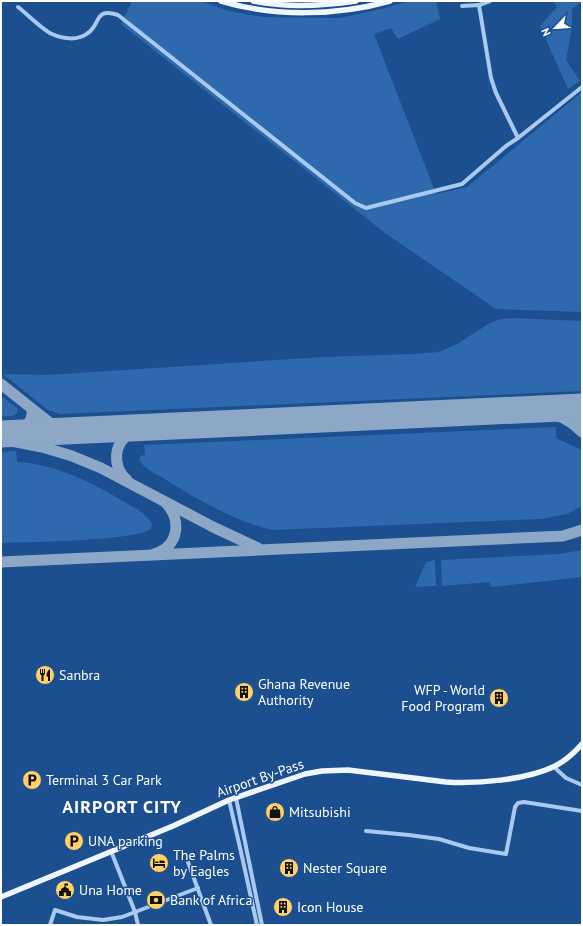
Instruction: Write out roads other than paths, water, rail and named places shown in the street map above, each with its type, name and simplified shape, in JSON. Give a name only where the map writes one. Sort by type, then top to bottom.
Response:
[{"type":"main road","points":[[221,1],[265,10],[294,12],[328,12],[355,9],[390,1]]},
{"type":"main road","points":[[253,1],[291,5],[329,5],[356,1]]},
{"type":"main road","name":"Airport By-Pass","points":[[1,897],[173,826],[229,800],[290,779],[322,771],[359,771],[429,781],[458,783],[491,781],[536,773],[554,767],[567,758],[582,744]]},
{"type":"street","points":[[462,6],[479,5],[490,1]]},
{"type":"street","points":[[479,5],[491,78],[496,93],[518,138]]},
{"type":"street","points":[[18,7],[51,34],[73,39],[88,33],[101,15],[109,12],[118,15],[355,204],[366,208],[462,184],[506,146],[582,87]]},
{"type":"street","points":[[554,767],[566,778],[582,785]]},
{"type":"street","points":[[236,798],[262,925]]},
{"type":"street","points":[[229,800],[242,852],[256,925]]},
{"type":"street","points":[[366,831],[439,839],[469,848],[506,854],[515,807],[518,803],[524,802],[582,811]]},
{"type":"street","points":[[111,851],[135,912],[138,925]]},
{"type":"street","points":[[188,862],[211,925]]},
{"type":"street","points":[[50,925],[55,910],[77,917],[103,920],[122,917],[198,888]]},
{"type":"place","name":"Sanbra","points":[[45,675]]},
{"type":"place","name":"Ghana Revenue Authority","points":[[244,692]]},
{"type":"place","name":"WFP - World Food Program","points":[[499,698]]},
{"type":"place","name":"Terminal 3 Car Park","points":[[32,780]]},
{"type":"place","name":"Mitsubishi","points":[[275,812]]},
{"type":"place","name":"UNA parking","points":[[74,841]]},
{"type":"place","name":"The Palms by Eagles","points":[[159,863]]},
{"type":"place","name":"Nester Square","points":[[289,868]]},
{"type":"place","name":"Una Home","points":[[65,890]]},
{"type":"place","name":"Bank of Africa","points":[[156,900]]},
{"type":"place","name":"Icon House","points":[[283,907]]},
{"type":"district","name":"AIRPORT CITY","points":[[122,806]]}]
